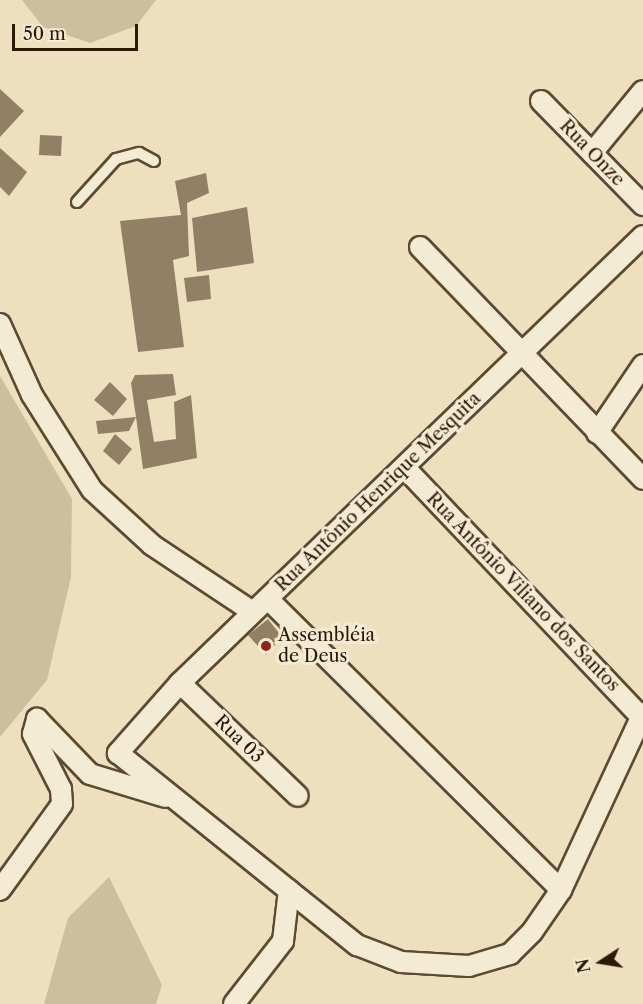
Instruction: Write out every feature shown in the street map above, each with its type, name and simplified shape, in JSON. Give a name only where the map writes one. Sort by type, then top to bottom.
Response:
[{"type":"street","points":[[592,153],[643,91]]},
{"type":"street","name":"Rua Onze","points":[[541,100],[643,206]]},
{"type":"street","name":"Rua Antônio Henrique Mesquita","points":[[178,801],[118,753],[180,683],[643,236]]},
{"type":"street","points":[[420,247],[519,354],[643,479]]},
{"type":"street","points":[[0,324],[32,395],[92,490],[152,545],[253,612]]},
{"type":"street","points":[[597,433],[643,365]]},
{"type":"street","name":"Rua Antônio Viliano dos Santos","points":[[404,467],[642,715]]},
{"type":"street","points":[[268,599],[561,890]]},
{"type":"street","name":"Rua 03","points":[[180,683],[298,796]]},
{"type":"street","points":[[0,890],[62,804],[61,789],[33,734],[37,719],[90,774],[178,801],[289,890],[377,955],[401,962],[469,966],[510,954],[561,890],[642,715]]},
{"type":"street","points":[[234,1004],[283,941],[289,890]]},
{"type":"lane","points":[[77,202],[116,159],[139,153],[154,161]]},
{"type":"shaded area","points":[[22,0],[156,0],[136,26],[90,43],[43,27]]},
{"type":"shaded area","points":[[0,376],[72,499],[71,577],[47,680],[0,737]]},
{"type":"shaded area","points":[[109,877],[162,985],[156,1004],[44,1004],[68,918]]},
{"type":"building","points":[[0,89],[24,111],[0,137]]},
{"type":"building","points":[[40,135],[62,136],[61,156],[39,155]]},
{"type":"building","points":[[0,148],[27,172],[9,196],[0,187]]},
{"type":"building","points":[[206,173],[209,193],[187,203],[189,256],[173,260],[184,347],[138,352],[120,221],[181,215],[175,181]]},
{"type":"building","points":[[247,207],[254,263],[197,272],[192,218]]},
{"type":"building","points":[[209,275],[211,299],[187,302],[184,278]]},
{"type":"building","points":[[173,374],[176,395],[147,400],[154,442],[176,439],[174,402],[191,395],[197,458],[143,469],[131,383],[135,375]]},
{"type":"building","points":[[110,382],[127,399],[113,416],[94,400]]},
{"type":"building","points":[[136,417],[129,431],[98,434],[96,421]]},
{"type":"building","points":[[115,434],[132,449],[119,465],[103,451]]},
{"type":"building","name":"Assembléia de Deus","points":[[268,619],[282,637],[266,655],[248,635]]},
{"type":"place","name":"Assembléia de Deus","points":[[266,646]]}]
